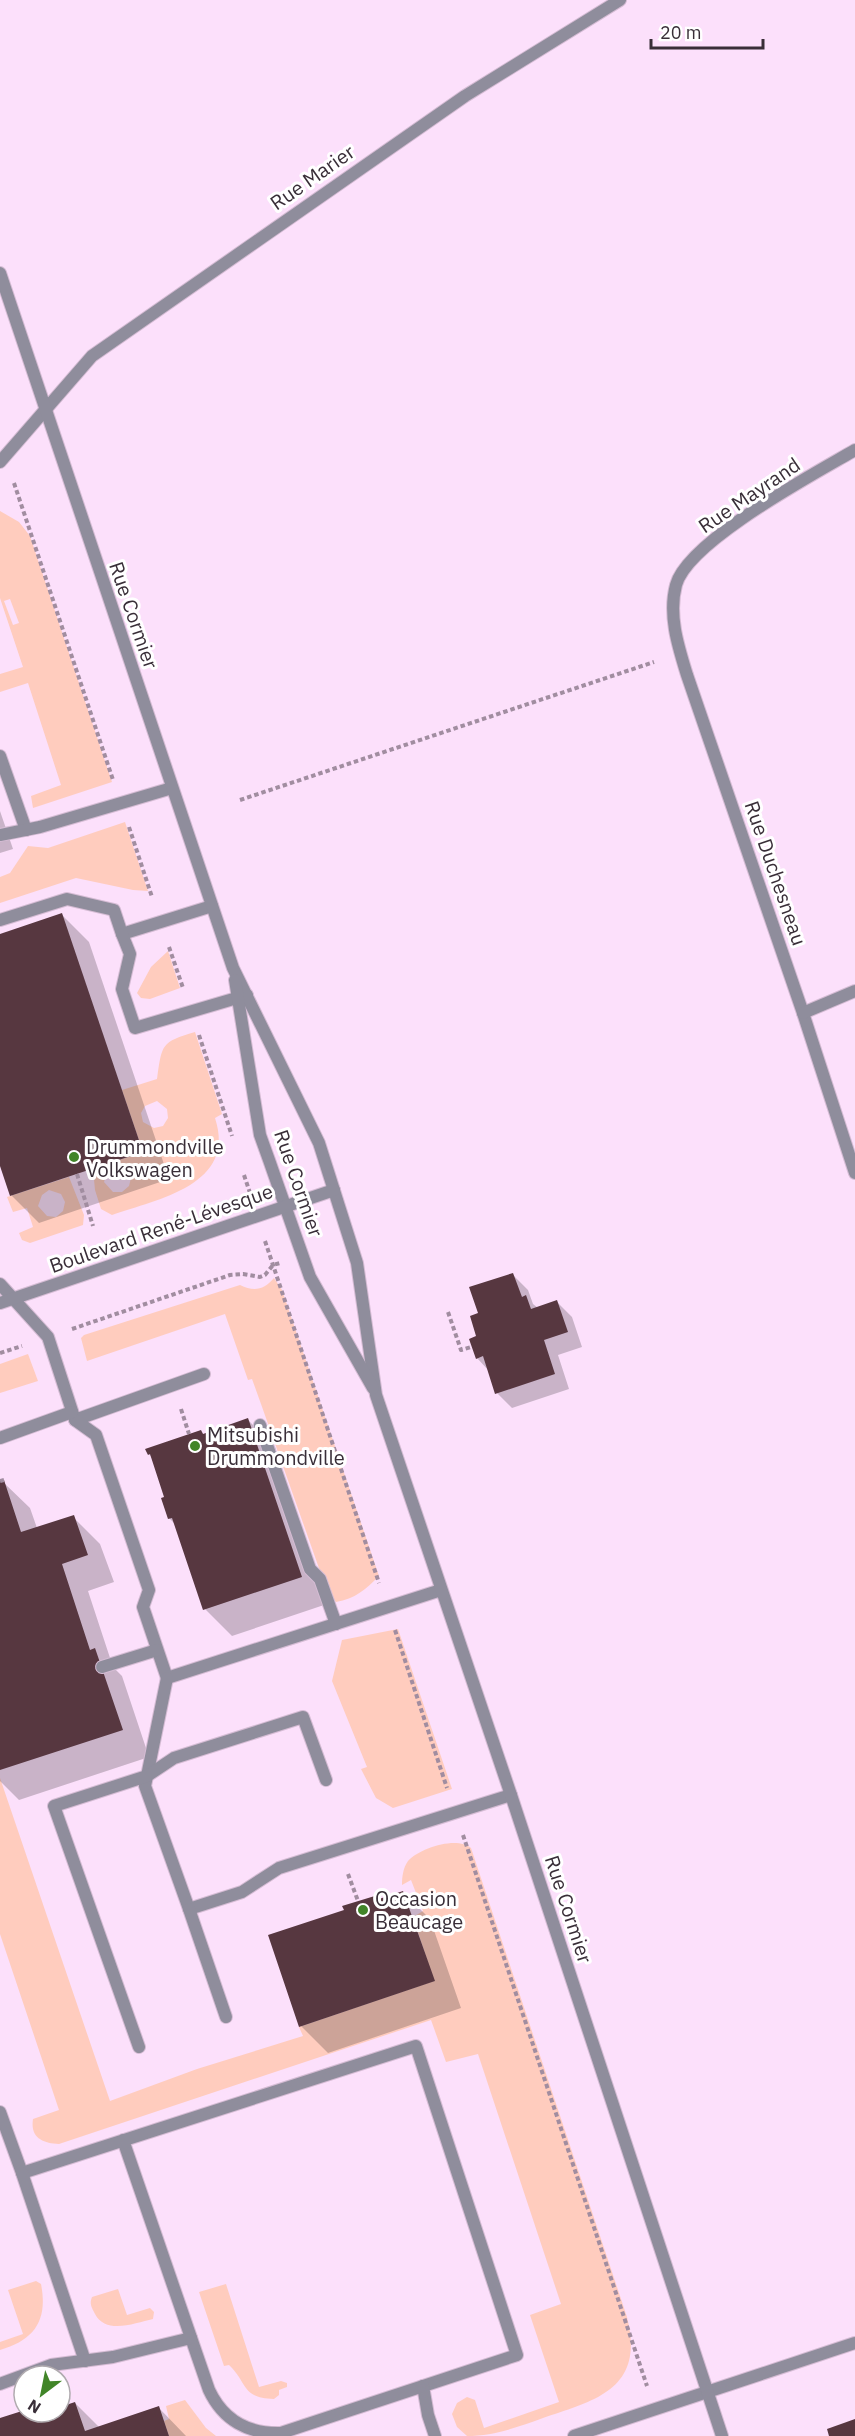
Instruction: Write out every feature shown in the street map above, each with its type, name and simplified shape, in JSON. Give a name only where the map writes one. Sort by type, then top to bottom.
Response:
[{"type":"street","name":"Rue Marier","points":[[0,462],[92,356],[465,96],[620,0]]},
{"type":"street","name":"Rue Cormier","points":[[0,273],[243,997],[319,1143],[357,1263],[376,1395],[511,1795],[722,2436]]},
{"type":"street","name":"Rue Mayrand","points":[[676,584],[688,563],[714,540],[855,450]]},
{"type":"street","name":"Rue Duchesneau","points":[[676,584],[675,635],[687,675],[803,1012],[855,1173]]},
{"type":"street","points":[[0,756],[26,830]]},
{"type":"street","points":[[0,835],[26,830],[172,788]]},
{"type":"street","points":[[0,920],[67,899],[114,910],[130,954],[122,989],[135,1029],[243,997]]},
{"type":"street","points":[[122,934],[213,906]]},
{"type":"street","points":[[803,1012],[855,991]]},
{"type":"street","name":"Rue Cormier","points":[[243,997],[260,1135],[310,1277],[376,1395]]},
{"type":"street","name":"Boulevard René-Lévesque","points":[[0,1303],[334,1190]]},
{"type":"street","points":[[0,1284],[48,1337],[73,1416],[96,1435],[149,1590],[143,1607],[167,1678],[145,1786],[226,2017]]},
{"type":"street","points":[[0,1438],[204,1374]]},
{"type":"street","points":[[260,1425],[310,1569],[320,1579],[336,1624]]},
{"type":"street","points":[[167,1678],[441,1590]]},
{"type":"street","points":[[102,1667],[157,1650]]},
{"type":"street","points":[[139,2047],[54,1806],[147,1776],[174,1758],[303,1717],[326,1780]]},
{"type":"street","points":[[189,1909],[242,1892],[279,1868],[511,1795]]},
{"type":"street","points":[[22,2173],[123,2140],[416,2046],[517,2355],[281,2433],[256,2432],[230,2419],[214,2401],[123,2140]]},
{"type":"street","points":[[0,2112],[85,2361]]},
{"type":"street","points":[[0,2384],[51,2365],[113,2357],[191,2338]]},
{"type":"street","points":[[573,2436],[855,2343]]},
{"type":"street","points":[[423,2386],[428,2415],[435,2436]]},
{"type":"path","points":[[28,527],[114,784]]},
{"type":"path","points":[[240,800],[654,662]]},
{"type":"path","points":[[126,820],[154,902]]},
{"type":"path","points":[[170,948],[182,986]]},
{"type":"path","points":[[197,1030],[227,1120]]},
{"type":"path","points":[[77,1174],[93,1226]]},
{"type":"path","points":[[68,1331],[230,1275],[243,1274],[260,1277],[265,1275],[273,1265]]},
{"type":"path","points":[[448,1312],[461,1350],[471,1347]]},
{"type":"path","points":[[0,1353],[24,1345]]},
{"type":"shaded area","points":[[0,511],[19,522],[30,536],[112,782],[33,808],[31,796],[61,785],[28,683],[0,692],[0,674],[23,667],[0,598]],"holes":[[[10,599],[19,623],[13,625],[4,601]]]},
{"type":"shaded area","points":[[125,822],[148,891],[76,878],[0,903],[0,877],[10,873],[28,846],[48,848]]},
{"type":"shaded area","points":[[168,951],[180,988],[150,999],[141,998],[137,993],[151,967]]},
{"type":"shaded area","points":[[195,1032],[222,1114],[215,1118],[219,1141],[215,1159],[204,1174],[189,1186],[151,1203],[112,1215],[101,1209],[95,1190],[93,1169],[143,1152],[122,1090],[157,1079],[160,1058],[165,1046],[175,1039]],"holes":[[[157,1101],[167,1109],[168,1118],[163,1126],[154,1128],[143,1122],[141,1113],[145,1106]],[[115,1166],[124,1167],[131,1178],[129,1186],[122,1192],[113,1192],[104,1182],[108,1169]]]},
{"type":"shaded area","points":[[69,1177],[84,1215],[83,1225],[30,1243],[22,1240],[19,1233],[33,1227],[27,1208],[13,1212],[7,1197]],"holes":[[[49,1190],[61,1194],[65,1202],[63,1211],[56,1217],[47,1216],[38,1206],[42,1195]]]},
{"type":"shaded area","points":[[274,1278],[282,1290],[379,1576],[360,1593],[336,1602],[330,1595],[320,1571],[252,1379],[248,1380],[225,1314],[87,1361],[81,1338],[84,1335],[240,1285],[258,1289]]},
{"type":"shaded area","points":[[28,1354],[38,1381],[0,1393],[0,1364]]},
{"type":"shaded area","points":[[398,1629],[452,1789],[393,1808],[376,1798],[361,1769],[367,1767],[332,1681],[342,1640]]},
{"type":"shaded area","points":[[0,1778],[110,2101],[197,2069],[303,2036],[299,2027],[434,1981],[413,1917],[423,1911],[411,1880],[402,1885],[404,1870],[408,1861],[414,1856],[439,1845],[457,1843],[471,1848],[627,2317],[631,2341],[629,2360],[623,2375],[612,2387],[582,2405],[506,2430],[467,2436],[457,2427],[452,2414],[457,2403],[467,2397],[475,2400],[484,2428],[559,2402],[530,2315],[561,2304],[478,2054],[446,2062],[431,2020],[59,2144],[39,2138],[34,2131],[33,2119],[59,2110],[0,1934]]},
{"type":"shaded area","points":[[36,2281],[41,2284],[43,2297],[40,2318],[36,2327],[22,2341],[0,2350],[0,2342],[23,2334],[8,2290]]},
{"type":"shaded area","points":[[226,2284],[259,2387],[281,2381],[287,2383],[287,2387],[279,2390],[279,2395],[274,2399],[250,2393],[229,2365],[224,2366],[199,2292]]},
{"type":"shaded area","points":[[118,2289],[127,2315],[150,2308],[154,2312],[153,2319],[121,2326],[106,2324],[100,2320],[91,2306],[92,2297]]},
{"type":"shaded area","points":[[185,2400],[206,2428],[216,2436],[169,2436],[164,2421],[169,2419],[166,2406]]},
{"type":"building","points":[[62,913],[143,1152],[10,1196],[0,1166],[0,934]]},
{"type":"building","points":[[513,1273],[522,1297],[526,1295],[531,1309],[557,1300],[568,1332],[544,1340],[555,1374],[495,1394],[483,1356],[476,1359],[469,1339],[476,1336],[470,1316],[478,1313],[469,1287]]},
{"type":"building","points":[[248,1418],[302,1577],[203,1610],[172,1518],[168,1519],[161,1498],[164,1497],[150,1454],[148,1455],[145,1449],[201,1430],[203,1434]]},
{"type":"building","points":[[4,1480],[21,1532],[74,1515],[88,1555],[62,1564],[90,1650],[95,1648],[123,1730],[0,1770],[0,1481]]},
{"type":"building","points":[[403,1891],[435,1981],[299,2027],[268,1935],[344,1910],[342,1906],[378,1895],[379,1899]]},
{"type":"building","points":[[75,2402],[85,2431],[159,2406],[169,2436],[0,2436],[0,2418],[12,2414],[12,2424],[72,2424],[72,2403]]},
{"type":"building","points":[[855,2419],[855,2436],[829,2436],[827,2429]]},
{"type":"place","name":"Drummondville Volkswagen","points":[[74,1157]]},
{"type":"place","name":"Mitsubishi Drummondville","points":[[195,1446]]},
{"type":"place","name":"Occasion Beaucage","points":[[363,1910]]}]
